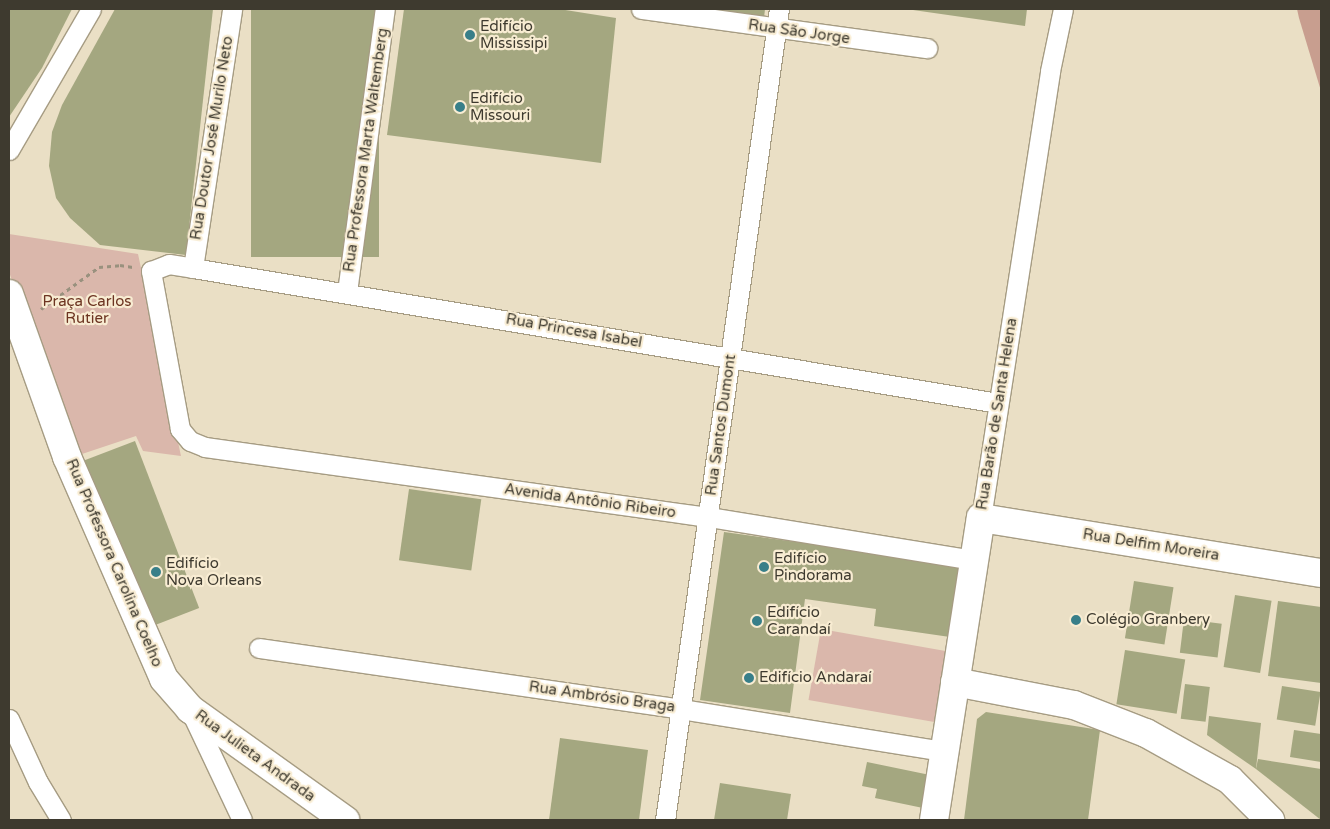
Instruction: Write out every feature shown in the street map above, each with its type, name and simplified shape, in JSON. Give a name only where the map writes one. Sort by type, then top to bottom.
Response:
[{"type":"street","points":[[9,150],[91,9]]},
{"type":"street","name":"Rua Doutor José Murilo Neto","points":[[194,268],[232,9]]},
{"type":"street","name":"Rua Professora Marta Waltemberg","points":[[347,292],[385,9]]},
{"type":"street","name":"Rua São Jorge","points":[[641,9],[776,30],[927,48]]},
{"type":"street","name":"Rua Santos Dumont","points":[[666,820],[779,9]]},
{"type":"street","name":"Rua Barão de Santa Helena","points":[[934,820],[1050,71],[1063,9]]},
{"type":"street","name":"Rua Princesa Isabel","points":[[151,271],[169,264],[347,292],[998,403]]},
{"type":"street","name":"Avenida Antônio Ribeiro","points":[[151,271],[180,429],[190,441],[205,446],[708,517],[974,560]]},
{"type":"street","name":"Rua Professora Carolina Coelho","points":[[9,294],[68,457],[164,679],[190,709],[242,820]]},
{"type":"street","name":"Rua Delfim Moreira","points":[[980,518],[1321,572]]},
{"type":"street","name":"Rua Ambrósio Braga","points":[[259,648],[681,709],[944,752]]},
{"type":"street","points":[[955,682],[1074,705],[1146,733],[1230,780],[1270,820]]},
{"type":"street","name":"Rua Julieta Andrada","points":[[190,709],[345,820]]},
{"type":"street","points":[[9,718],[38,782],[61,820]]},
{"type":"path","points":[[19,325],[100,267],[120,265],[151,271]]},
{"type":"green space","name":"Praça Carlos Rutier","points":[[9,234],[138,254],[181,456],[143,451],[136,436],[76,456],[9,272]]},
{"type":"green space","points":[[821,629],[954,652],[941,723],[808,700]]},
{"type":"shaded area","points":[[1297,9],[1321,9],[1321,91],[1299,18]]},
{"type":"building","points":[[9,9],[72,9],[42,68],[9,117]]},
{"type":"building","points":[[115,9],[213,9],[186,255],[100,245],[70,218],[56,198],[49,166],[52,132],[62,105]]},
{"type":"building","points":[[251,9],[379,9],[379,257],[251,257]]},
{"type":"building","points":[[404,9],[559,9],[616,18],[601,163],[387,135]]},
{"type":"building","points":[[716,9],[765,9],[764,18]]},
{"type":"building","points":[[906,9],[1027,9],[1025,26]]},
{"type":"building","points":[[135,441],[199,608],[147,628],[83,461]]},
{"type":"building","points":[[409,489],[481,499],[471,570],[399,560]]},
{"type":"building","points":[[724,532],[961,565],[950,637],[874,626],[876,609],[805,599],[790,713],[700,700]]},
{"type":"building","points":[[1134,581],[1174,587],[1164,645],[1125,638]]},
{"type":"building","points":[[1235,595],[1272,601],[1260,673],[1224,667]]},
{"type":"building","points":[[1278,601],[1321,607],[1321,683],[1268,676]]},
{"type":"building","points":[[1184,619],[1222,624],[1218,657],[1180,653]]},
{"type":"building","points":[[1125,650],[1185,660],[1177,714],[1116,704]]},
{"type":"building","points":[[1185,684],[1210,687],[1206,722],[1181,719]]},
{"type":"building","points":[[1282,686],[1321,692],[1315,726],[1277,720]]},
{"type":"building","points":[[986,712],[1100,730],[1088,820],[964,820],[977,719]]},
{"type":"building","points":[[1209,716],[1261,723],[1256,769],[1207,735]]},
{"type":"building","points":[[1294,730],[1321,734],[1321,762],[1290,757]]},
{"type":"building","points":[[560,738],[648,750],[639,820],[549,820]]},
{"type":"building","points":[[1258,759],[1321,769],[1321,820],[1256,769]]},
{"type":"building","points":[[867,762],[930,775],[923,808],[875,798],[877,789],[862,786]]},
{"type":"building","points":[[720,783],[791,794],[787,820],[714,820]]},
{"type":"place","name":"Edifício Mississipi","points":[[470,35]]},
{"type":"place","name":"Edifício Missouri","points":[[460,107]]},
{"type":"place","name":"Edifício Pindorama","points":[[764,567]]},
{"type":"place","name":"Edifício Nova Orleans","points":[[156,572]]},
{"type":"place","name":"Colégio Granbery","points":[[1076,620]]},
{"type":"place","name":"Edifício Carandaí","points":[[757,621]]},
{"type":"place","name":"Edifício Andaraí","points":[[749,678]]}]
